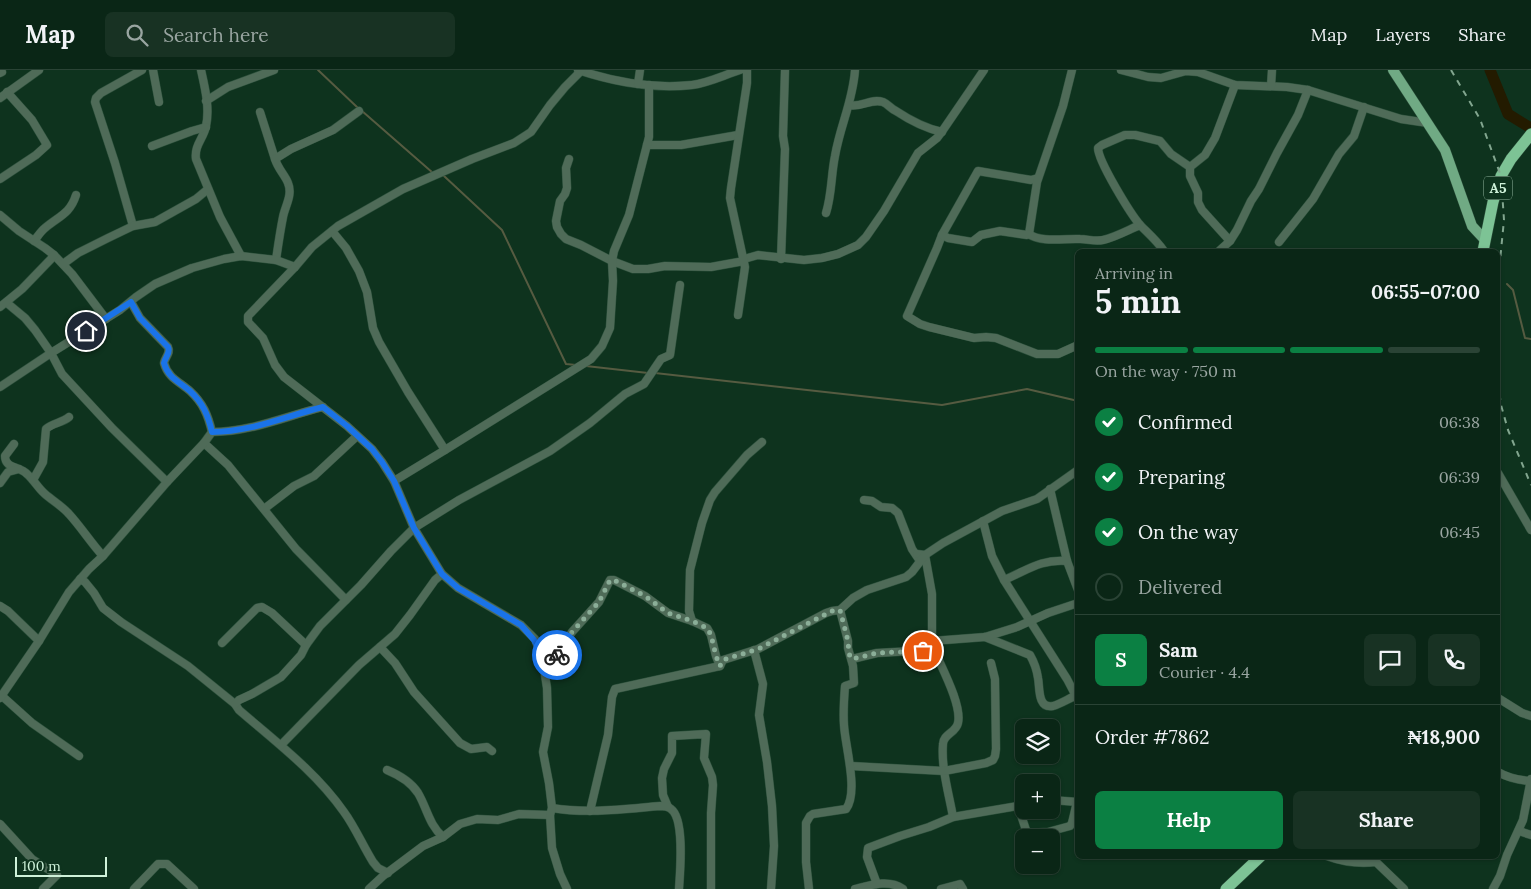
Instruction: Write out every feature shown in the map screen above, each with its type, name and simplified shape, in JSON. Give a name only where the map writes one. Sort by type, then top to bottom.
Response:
[{"type":"highway","name":"A5","points":[[1484,246],[1493,202],[1501,176],[1511,159],[1531,134]]},
{"type":"highway","points":[[1226,889],[1255,859]]},
{"type":"main road","points":[[1393,70],[1445,150],[1472,226],[1484,246]]},
{"type":"street","points":[[0,98],[39,70]]},
{"type":"street","points":[[133,226],[95,102],[101,93],[142,70]]},
{"type":"street","points":[[153,70],[159,102]]},
{"type":"street","points":[[201,70],[206,101],[206,127],[195,153],[198,165],[220,217],[241,256]]},
{"type":"street","points":[[206,101],[228,87],[274,70]]},
{"type":"street","points":[[567,889],[554,856],[549,783],[543,756],[547,734],[547,688],[543,662],[534,640],[521,625],[458,588],[442,574],[414,528],[394,481],[382,462],[372,449],[284,377],[271,358],[263,338],[248,322],[248,316],[295,267],[312,246],[332,231],[403,189],[514,143],[531,132],[550,105],[579,70],[621,82],[648,85],[694,85],[740,70]]},
{"type":"street","points":[[638,84],[640,70]]},
{"type":"street","points":[[738,315],[745,268],[730,198],[747,83],[747,70]]},
{"type":"street","points":[[782,259],[785,70]]},
{"type":"street","points":[[826,212],[830,200],[835,155],[850,105],[855,81],[855,70]]},
{"type":"street","points":[[569,158],[566,168],[567,188],[560,201],[556,227],[566,239],[612,261],[633,269],[648,269],[665,266],[711,267],[758,255],[782,259],[804,260],[822,258],[838,254],[858,245],[866,237],[884,211],[918,153],[942,132],[984,70]]},
{"type":"street","points":[[1030,234],[1038,178],[1060,116],[1072,70]]},
{"type":"street","points":[[1121,70],[1148,77],[1161,78],[1186,71],[1198,72],[1235,85],[1308,90],[1401,119],[1428,123]]},
{"type":"street","points":[[1271,86],[1272,70]]},
{"type":"street","points":[[394,481],[591,359],[602,346],[610,328],[613,281],[612,261],[617,241],[629,215],[650,129],[648,85]]},
{"type":"street","points":[[1190,167],[1205,155],[1215,138],[1235,85]]},
{"type":"street","points":[[1221,249],[1230,241],[1237,230],[1298,115],[1308,90]]},
{"type":"street","points":[[0,178],[36,155],[47,145],[32,120],[8,92]]},
{"type":"street","points":[[850,105],[856,106],[866,102],[878,101],[886,103],[910,121],[942,132]]},
{"type":"street","points":[[1278,242],[1313,199],[1338,154],[1354,136],[1364,107]]},
{"type":"street","points":[[275,159],[291,149],[333,130],[359,111]]},
{"type":"street","points":[[260,112],[278,168],[288,183],[289,192],[276,260]]},
{"type":"street","points":[[152,146],[206,127]]},
{"type":"street","points":[[1163,249],[1140,225],[1127,207],[1101,159],[1098,148],[1125,135],[1135,134],[1160,141],[1171,154],[1190,167]]},
{"type":"street","points":[[646,145],[681,145],[738,135]]},
{"type":"street","points":[[1190,167],[1190,176],[1198,194],[1198,202],[1202,210],[1230,241]]},
{"type":"street","points":[[1038,178],[1031,180],[978,171],[942,235],[907,316],[929,327],[974,338],[996,338],[1037,354],[1058,354],[1075,346]]},
{"type":"street","points":[[63,264],[78,253],[133,226],[155,222],[196,199],[208,189]]},
{"type":"street","points":[[34,241],[44,228],[68,211],[76,195]]},
{"type":"street","points":[[0,215],[19,231],[54,255],[106,319]]},
{"type":"street","points":[[942,235],[948,238],[972,242],[981,235],[1000,231],[1030,234],[1039,238],[1079,238],[1095,241],[1112,237],[1140,225]]},
{"type":"street","points":[[332,231],[346,248],[359,270],[367,292],[373,328],[383,349],[445,450]]},
{"type":"street","points":[[54,255],[3,305],[25,318],[51,352],[62,374],[112,428],[167,482]]},
{"type":"street","points":[[0,387],[51,352],[106,319],[155,284],[192,268],[241,256],[276,260],[295,267]]},
{"type":"street","points":[[235,704],[281,677],[301,655],[320,626],[414,528],[459,500],[550,451],[626,394],[644,384],[661,358],[670,355],[680,284]]},
{"type":"street","points":[[131,302],[140,318],[168,347],[169,354],[164,363],[166,370],[171,377],[191,392],[206,410],[212,432]]},
{"type":"street","points":[[212,432],[228,432],[268,424],[323,407]]},
{"type":"street","points":[[32,480],[43,462],[46,430],[50,426],[69,417]]},
{"type":"street","points":[[79,756],[32,724],[1,697],[69,592],[212,432]]},
{"type":"street","points":[[264,509],[294,486],[314,476],[357,436]]},
{"type":"street","points":[[692,621],[689,611],[690,570],[710,500],[746,456],[762,442]]},
{"type":"street","points":[[204,443],[228,465],[296,549],[346,600]]},
{"type":"street","points":[[14,444],[5,456],[8,465],[22,469],[45,494],[60,504],[103,556]]},
{"type":"street","points":[[0,483],[8,472],[22,469]]},
{"type":"street","points":[[720,666],[723,660],[754,650],[826,613],[840,610],[853,598],[867,590],[906,577],[926,555],[943,543],[1002,511],[1037,499],[1075,472]]},
{"type":"street","points":[[1500,476],[1531,530]]},
{"type":"street","points":[[1050,489],[1067,561],[1075,582]]},
{"type":"street","points":[[864,500],[872,501],[881,508],[892,508],[896,511],[920,563]]},
{"type":"street","points":[[983,521],[992,556],[1004,580],[1067,679],[1075,696]]},
{"type":"street","points":[[916,554],[926,555]]},
{"type":"street","points":[[926,555],[932,594],[931,650]]},
{"type":"street","points":[[1004,580],[1042,562],[1067,561]]},
{"type":"street","points":[[281,745],[359,665],[396,634],[435,580],[442,574]]},
{"type":"street","points":[[80,579],[94,593],[103,608],[188,666],[235,704],[239,710],[281,745],[316,778],[346,813],[373,862],[378,868],[388,873]]},
{"type":"street","points":[[543,662],[551,660],[557,655],[572,632],[599,602],[610,580],[617,581],[645,596],[668,613],[707,628],[720,666]]},
{"type":"street","points":[[932,641],[985,637],[1017,627],[1048,613],[1075,604]]},
{"type":"street","points":[[0,606],[8,611],[39,641]]},
{"type":"street","points":[[222,643],[257,608],[262,607],[272,613],[306,645]]},
{"type":"street","points":[[808,889],[806,823],[813,814],[846,809],[850,797],[850,766],[843,712],[845,686],[854,682],[854,674],[840,610]]},
{"type":"street","points":[[985,637],[1030,655],[1038,678],[1040,700],[1044,704],[1053,706],[1075,698]]},
{"type":"street","points":[[380,647],[395,664],[414,692],[460,744],[471,749],[487,747],[492,751]]},
{"type":"street","points":[[754,650],[763,684],[758,714],[767,762],[772,806],[774,846],[771,889]]},
{"type":"street","points":[[852,659],[877,653],[931,650],[936,654],[954,695],[957,710],[958,723],[955,729],[944,738],[942,743],[944,771],[953,817]]},
{"type":"street","points":[[850,766],[944,771],[986,764],[993,760],[995,756],[995,679],[991,663]]},
{"type":"street","points":[[590,811],[608,735],[612,697],[615,689],[720,666]]},
{"type":"street","points":[[1500,699],[1522,713],[1531,716]]},
{"type":"street","points":[[668,807],[663,795],[662,778],[672,753],[672,736],[706,734],[704,758],[712,777],[713,785],[711,889]]},
{"type":"street","points":[[387,770],[400,775],[417,793],[436,831],[443,837]]},
{"type":"street","points":[[1493,889],[1523,820],[1531,780],[1519,780],[1500,773]]},
{"type":"street","points":[[1060,801],[1075,802]]},
{"type":"street","points":[[369,889],[424,846],[443,837],[460,824],[469,820],[498,820],[519,814],[660,806],[672,809],[678,825],[681,864],[678,889]]},
{"type":"street","points":[[877,884],[867,857],[868,848],[953,817],[1015,806]]},
{"type":"street","points":[[1024,819],[1026,830],[1029,833],[1048,832],[1070,826],[1075,810]]},
{"type":"street","points":[[0,824],[32,859],[57,875],[43,889]]},
{"type":"street","points":[[1519,831],[1531,836]]},
{"type":"street","points":[[1338,859],[1349,862],[1377,859],[1404,889]]},
{"type":"street","points":[[134,889],[158,864],[167,864],[194,889]]},
{"type":"street","points":[[855,889],[877,884],[894,883],[903,889]]},
{"type":"street","points":[[941,889],[960,884],[963,889]]},
{"type":"waterway","points":[[318,70],[358,108]]},
{"type":"waterway","points":[[1490,70],[1508,114],[1529,127]]},
{"type":"waterway","points":[[362,111],[433,173]]},
{"type":"waterway","points":[[444,176],[502,230],[566,364],[576,365]]},
{"type":"waterway","points":[[1507,284],[1513,290],[1525,338],[1531,339]]},
{"type":"waterway","points":[[586,366],[648,373]]},
{"type":"waterway","points":[[655,373],[942,405],[1027,389],[1075,400]]},
{"type":"railway","points":[[1451,70],[1480,119],[1501,176],[1504,220],[1500,261]]},
{"type":"railway","points":[[1500,397],[1508,430],[1531,485]]},
{"type":"way so far","points":[[557,655],[572,632],[599,602],[610,580],[614,580],[645,596],[668,613],[707,628],[711,635],[720,666],[723,660],[758,649],[826,613],[840,610],[848,641],[849,654],[852,659],[877,653],[923,651]]},
{"type":"route","points":[[86,331],[131,302],[140,318],[168,347],[169,354],[164,360],[166,370],[171,377],[191,392],[206,410],[212,432],[228,432],[268,424],[323,407],[372,449],[382,462],[394,481],[414,528],[442,574],[458,588],[521,625],[534,640],[543,662],[551,660],[557,655]]}]
